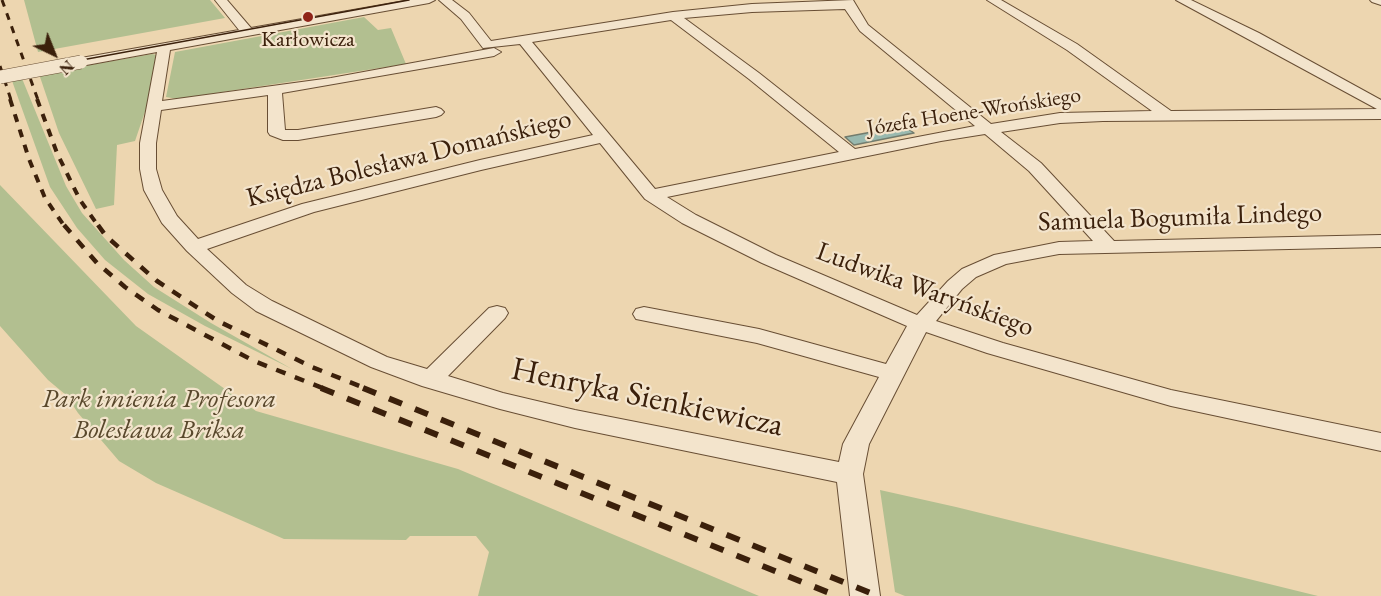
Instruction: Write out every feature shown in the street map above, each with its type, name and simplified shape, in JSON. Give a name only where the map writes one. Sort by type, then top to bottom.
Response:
[{"type":"street","points":[[221,0],[245,29]]},
{"type":"street","points":[[0,77],[80,59],[164,48],[378,0]]},
{"type":"street","points":[[0,72],[245,29],[429,0]]},
{"type":"street","points":[[445,0],[465,16],[491,48]]},
{"type":"street","points":[[993,0],[1072,47],[1167,115]]},
{"type":"street","points":[[1182,0],[1255,36],[1381,106]]},
{"type":"street","points":[[1376,0],[1381,2]]},
{"type":"street","points":[[153,106],[275,90],[491,48],[673,16],[848,2],[864,28],[989,128],[1047,179],[1108,246]]},
{"type":"street","points":[[673,16],[754,76],[852,154]]},
{"type":"street","name":"Ludwika Waryńskiego","points":[[526,43],[651,195],[689,219],[768,259],[920,323],[1004,351],[1171,398],[1381,442]]},
{"type":"street","name":"Henryka Sienkiewicza","points":[[164,48],[147,152],[153,190],[169,219],[194,247],[239,289],[264,306],[358,353],[430,380],[500,401],[566,417],[850,474]]},
{"type":"street","points":[[275,90],[276,132],[284,135],[298,135],[436,112]]},
{"type":"street","name":"Józefa Hoene-Wrońskiego","points":[[651,195],[989,128],[1074,117],[1381,114]]},
{"type":"street","name":"Księdza Bolesława Domańskiego","points":[[194,247],[325,203],[603,138]]},
{"type":"street","name":"Samuela Bogumiła Lindego","points":[[865,596],[855,534],[850,474],[853,454],[860,434],[891,373],[920,323],[963,278],[991,262],[1043,250],[1108,246],[1381,241]]},
{"type":"street","name":"Henryka Sienkiewicza","points":[[430,380],[497,313]]},
{"type":"street","points":[[644,314],[759,336],[891,373]]},
{"type":"green space","points":[[24,0],[210,0],[225,18],[38,52]]},
{"type":"green space","points":[[364,17],[378,30],[391,28],[406,64],[177,99],[166,97],[175,52]]},
{"type":"green space","points":[[157,55],[150,97],[135,141],[117,145],[114,205],[96,209],[59,133],[39,74]]},
{"type":"green space","points":[[21,76],[66,186],[82,213],[124,260],[154,287],[211,323],[292,369],[205,326],[148,294],[105,260],[77,228],[50,187],[11,78]]},
{"type":"green space","name":"Park imienia Profesora Bolesława Briksa","points":[[0,185],[136,326],[256,411],[458,469],[759,596],[478,596],[489,552],[476,536],[410,536],[406,540],[284,539],[156,483],[119,461],[78,413],[66,395],[48,380],[0,326]]},
{"type":"green space","points":[[880,490],[1318,596],[905,596],[895,592]]},
{"type":"water","points":[[904,126],[914,133],[854,145],[845,137]]},
{"type":"tram line","points":[[0,75],[409,0]]},
{"type":"railway","points":[[2,0],[38,100]]},
{"type":"railway","points":[[0,66],[11,100]]},
{"type":"railway","points":[[10,99],[29,159],[45,198],[65,227]]},
{"type":"railway","points":[[37,99],[57,153],[80,200],[99,227]]},
{"type":"railway","points":[[64,225],[97,263],[125,287],[158,310],[254,361],[325,389]]},
{"type":"railway","points":[[98,225],[106,236],[157,281],[218,321],[312,367],[367,389]]},
{"type":"railway","points":[[321,388],[837,596]]},
{"type":"railway","points":[[363,388],[878,596]]},
{"type":"place","name":"Karłowicza","points":[[308,17]]}]
